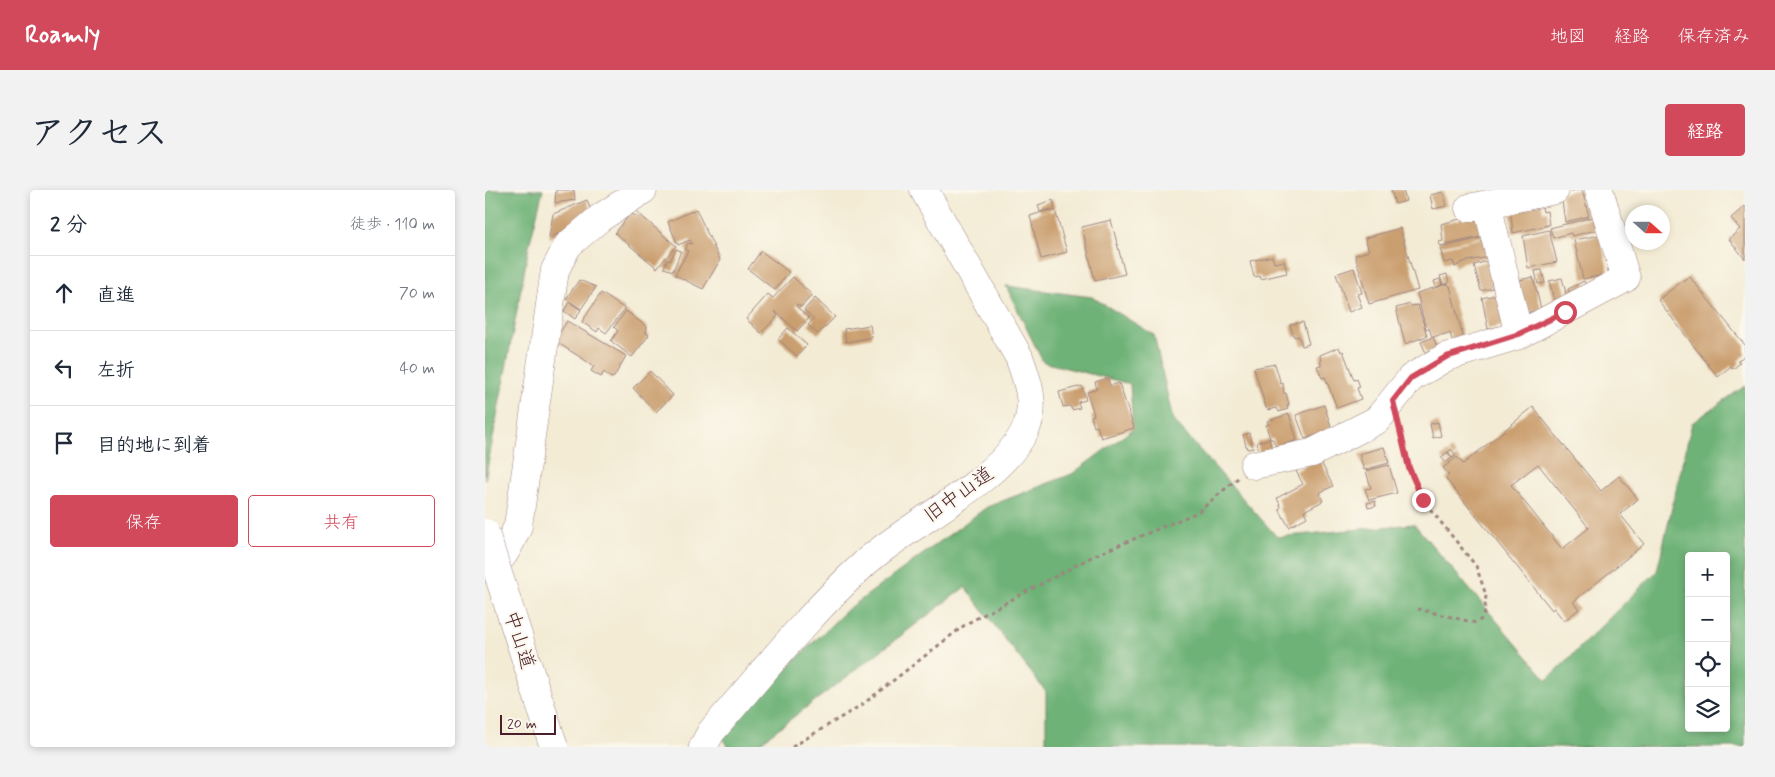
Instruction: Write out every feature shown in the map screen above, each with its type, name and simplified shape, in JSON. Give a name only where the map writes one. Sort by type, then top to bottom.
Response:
[{"type":"main road","points":[[485,568],[491,567],[504,554],[518,526],[555,270],[568,245],[600,218],[643,190]]},
{"type":"main road","name":"旧中山道","points":[[703,747],[711,732],[742,696],[826,602],[865,563],[1001,464],[1027,426],[1030,406],[1029,385],[1019,357],[924,190]]},
{"type":"main road","points":[[1519,334],[1478,206],[1555,190]]},
{"type":"main road","points":[[1254,465],[1312,453],[1377,420],[1411,378],[1446,357],[1519,334],[1626,278],[1599,190]]},
{"type":"main road","name":"中山道","points":[[485,533],[554,747]]},
{"type":"path","points":[[1393,401],[1409,468],[1423,500],[1476,566],[1487,595],[1484,617],[1476,623],[1418,609]]},
{"type":"path","points":[[792,747],[863,704],[966,624],[1093,556],[1197,512],[1254,465]]},
{"type":"green space","points":[[485,190],[543,190],[529,246],[485,480]]},
{"type":"green space","points":[[1006,286],[1092,297],[1154,335],[1173,420],[1277,537],[1414,524],[1547,680],[1657,571],[1692,423],[1745,386],[1745,747],[1046,747],[1046,692],[965,587],[754,747],[729,747],[719,733],[847,610],[987,507],[1072,474],[1133,429],[1130,384],[1043,362]]},
{"type":"building","points":[[556,190],[574,190],[575,200],[555,203]]},
{"type":"building","points":[[1391,190],[1403,190],[1406,201],[1395,204]]},
{"type":"building","points":[[1582,190],[1589,216],[1565,222],[1561,194]]},
{"type":"building","points":[[1443,192],[1447,206],[1433,209],[1430,195]]},
{"type":"building","points":[[587,200],[593,217],[549,238],[553,214]]},
{"type":"building","points":[[1053,200],[1055,208],[1040,212],[1038,205]]},
{"type":"building","points":[[1541,200],[1543,212],[1547,211],[1549,225],[1513,233],[1510,207]]},
{"type":"building","points":[[1745,206],[1745,259],[1729,239],[1740,229],[1731,218]]},
{"type":"building","points":[[1478,207],[1489,235],[1440,246],[1439,242],[1443,241],[1441,224],[1460,219],[1460,217]]},
{"type":"building","points":[[696,209],[720,260],[703,289],[675,275],[688,251],[685,250],[688,243],[692,244],[690,240],[678,245],[668,222]]},
{"type":"building","points":[[1049,210],[1050,212],[1055,210],[1067,252],[1041,259],[1030,216]]},
{"type":"building","points":[[631,213],[635,216],[638,213],[676,246],[657,268],[615,233]]},
{"type":"building","points":[[1593,217],[1596,230],[1572,236],[1571,233],[1553,238],[1550,228]]},
{"type":"building","points":[[1111,220],[1125,274],[1095,281],[1082,227]]},
{"type":"building","points":[[1400,228],[1418,290],[1369,304],[1355,255],[1369,251],[1365,238]]},
{"type":"building","points":[[1549,230],[1557,262],[1528,268],[1523,236]]},
{"type":"building","points":[[1600,235],[1609,274],[1583,279],[1574,240]]},
{"type":"building","points":[[1489,236],[1489,257],[1463,262],[1455,267],[1453,261],[1444,263],[1440,248]]},
{"type":"building","points":[[676,249],[681,251],[673,271],[664,268],[667,260],[670,261]]},
{"type":"building","points":[[761,251],[789,272],[775,290],[748,269]]},
{"type":"building","points":[[1272,256],[1274,263],[1284,261],[1287,273],[1261,279],[1260,276],[1254,277],[1250,261]]},
{"type":"building","points":[[1491,260],[1497,280],[1491,281],[1493,288],[1481,291],[1474,265]]},
{"type":"building","points":[[1354,268],[1362,293],[1357,294],[1362,307],[1349,312],[1336,274]]},
{"type":"building","points":[[1542,270],[1545,283],[1538,284],[1535,271]]},
{"type":"building","points":[[1447,274],[1449,283],[1443,285],[1440,276]]},
{"type":"building","points":[[1689,276],[1745,345],[1745,355],[1738,361],[1740,363],[1733,369],[1731,366],[1718,377],[1658,300]]},
{"type":"building","points":[[793,277],[812,295],[801,307],[797,304],[796,306],[809,318],[797,331],[775,311],[778,316],[761,333],[746,319],[768,294],[773,298]]},
{"type":"building","points":[[1533,277],[1541,309],[1526,313],[1514,281]]},
{"type":"building","points":[[1562,278],[1567,297],[1554,300],[1549,281]]},
{"type":"building","points":[[1440,279],[1442,285],[1436,287],[1434,281]]},
{"type":"building","points":[[579,280],[596,287],[581,309],[566,299]]},
{"type":"building","points":[[1584,281],[1587,287],[1571,296],[1568,289]]},
{"type":"building","points":[[1447,284],[1450,286],[1464,341],[1453,343],[1450,333],[1432,337],[1429,328],[1426,329],[1417,293]]},
{"type":"building","points":[[601,293],[625,309],[606,333],[599,328],[597,332],[582,322]]},
{"type":"building","points":[[1499,294],[1506,325],[1488,329],[1482,298]]},
{"type":"building","points":[[815,298],[835,317],[818,334],[808,325],[814,319],[804,310]]},
{"type":"building","points":[[569,302],[581,310],[575,319],[564,311]]},
{"type":"building","points":[[1410,304],[1411,306],[1418,305],[1427,336],[1405,344],[1396,308]]},
{"type":"building","points":[[626,311],[647,327],[646,333],[649,335],[632,357],[611,341],[618,331],[614,327]]},
{"type":"building","points":[[567,321],[626,356],[614,377],[611,378],[604,372],[601,377],[591,371],[594,366],[555,341]]},
{"type":"building","points":[[1303,322],[1309,344],[1302,346],[1299,336],[1294,337],[1290,325]]},
{"type":"building","points":[[870,325],[872,337],[846,342],[844,329]]},
{"type":"building","points":[[788,328],[807,345],[797,356],[778,339]]},
{"type":"building","points":[[1433,337],[1438,350],[1426,353],[1421,342]]},
{"type":"building","points":[[1339,347],[1341,352],[1343,351],[1354,380],[1357,379],[1360,387],[1357,388],[1361,399],[1337,408],[1325,377],[1322,378],[1317,366],[1321,365],[1320,355]]},
{"type":"building","points":[[1275,364],[1289,405],[1287,405],[1288,409],[1279,412],[1277,408],[1268,410],[1266,408],[1254,368]]},
{"type":"building","points":[[650,371],[673,395],[656,412],[633,388]]},
{"type":"building","points":[[1108,378],[1110,386],[1119,383],[1134,428],[1101,438],[1097,426],[1094,427],[1091,416],[1094,415],[1087,392],[1097,389],[1095,382]]},
{"type":"building","points":[[1082,386],[1086,400],[1078,402],[1080,408],[1072,410],[1070,406],[1063,407],[1059,392]]},
{"type":"building","points":[[1324,405],[1332,429],[1305,439],[1296,415]]},
{"type":"building","points":[[1533,407],[1601,491],[1619,476],[1638,499],[1620,514],[1644,544],[1573,602],[1579,609],[1564,621],[1554,608],[1552,610],[1446,479],[1449,475],[1443,468],[1457,457],[1463,464]],"holes":[[[1538,464],[1589,528],[1562,549],[1511,485]]]},
{"type":"building","points":[[1289,414],[1297,440],[1276,447],[1273,439],[1270,439],[1266,425],[1269,424],[1267,421]]},
{"type":"building","points":[[1438,422],[1441,436],[1433,438],[1430,424]]},
{"type":"building","points":[[1249,433],[1253,448],[1247,449],[1243,435]]},
{"type":"building","points":[[1269,439],[1273,452],[1260,456],[1257,442]]},
{"type":"building","points":[[1384,447],[1389,463],[1364,470],[1359,454]]},
{"type":"building","points":[[1451,449],[1456,455],[1453,458],[1448,452]]},
{"type":"building","points":[[1447,452],[1452,458],[1446,463],[1441,457]]},
{"type":"building","points":[[1319,458],[1333,486],[1319,493],[1323,501],[1304,511],[1307,517],[1289,527],[1279,509],[1281,507],[1277,498],[1303,484],[1296,471]]},
{"type":"building","points":[[1389,465],[1397,493],[1369,500],[1365,489],[1371,488],[1366,471]]},
{"type":"building","points":[[1375,501],[1376,506],[1368,508],[1367,503]]},
{"type":"route","points":[[1423,500],[1409,468],[1393,401],[1411,378],[1446,357],[1519,334],[1565,312]]}]
